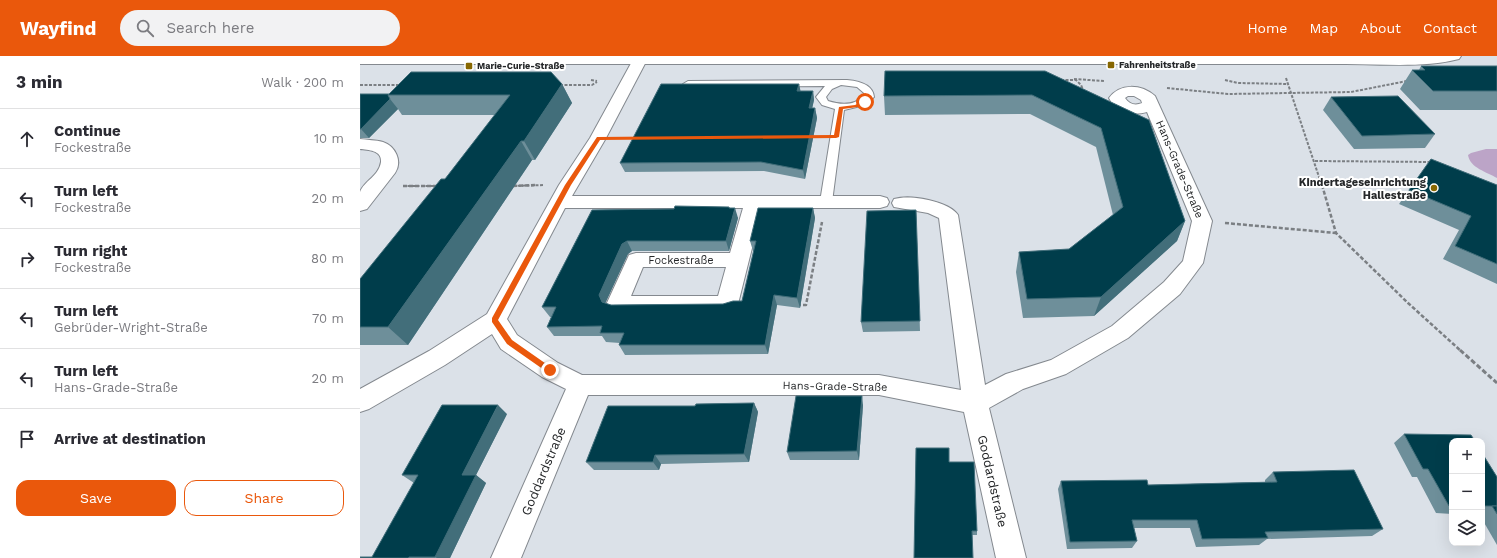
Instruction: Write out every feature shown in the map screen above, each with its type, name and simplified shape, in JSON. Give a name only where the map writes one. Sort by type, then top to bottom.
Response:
[{"type":"street","points":[[371,59],[1013,58],[1062,60],[1384,60],[1423,59],[1454,56]]},
{"type":"street","points":[[360,401],[431,361],[495,320],[563,194],[598,138],[641,58]]},
{"type":"street","name":"Hans-Grade-Straße","points":[[495,320],[509,342],[550,370],[580,385],[879,385],[975,403],[1015,380],[1058,367],[1120,332],[1172,288],[1193,263],[1202,221],[1156,93]]},
{"type":"street","points":[[360,144],[378,146],[387,152],[390,159],[389,169],[360,205]]},
{"type":"street","points":[[563,194],[754,202],[880,202]]},
{"type":"street","name":"Fockestraße","points":[[738,260],[636,260],[617,304],[727,304],[754,202]]},
{"type":"street","points":[[902,204],[932,207],[948,215],[975,403]]},
{"type":"street","name":"Goddardstraße","points":[[506,558],[580,385]]},
{"type":"street","name":"Goddardstraße","points":[[975,403],[1011,558]]},
{"type":"lane","points":[[688,84],[841,83],[859,84],[866,89],[868,98],[862,103],[850,108],[840,108],[825,103],[821,97],[826,88],[841,83]]},
{"type":"lane","points":[[826,202],[840,108]]},
{"type":"path","points":[[1062,60],[1065,73],[1081,85]]},
{"type":"path","points":[[1286,78],[1315,161],[1336,233],[1408,303],[1497,383]]},
{"type":"path","points":[[1061,80],[1106,81]]},
{"type":"path","points":[[557,85],[592,85],[597,81]]},
{"type":"path","points":[[1156,93],[1228,94],[1350,92],[1410,81]]},
{"type":"path","points":[[1238,83],[1288,84]]},
{"type":"path","points":[[360,85],[404,85]]},
{"type":"path","points":[[598,138],[638,138]]},
{"type":"path","points":[[1315,161],[1429,161],[1436,164]]},
{"type":"path","points":[[376,186],[442,186]]},
{"type":"path","points":[[513,186],[563,194]]},
{"type":"path","points":[[790,305],[806,305],[826,202]]},
{"type":"path","points":[[1202,221],[1336,233]]},
{"type":"shaded area","points":[[1486,149],[1497,149],[1497,178],[1475,166],[1469,159],[1468,155],[1471,153]]},
{"type":"building","points":[[1421,66],[1497,66],[1497,91],[1433,91],[1412,70],[1425,70]]},
{"type":"building","points":[[885,71],[1045,71],[1149,120],[1185,221],[1101,297],[1027,299],[1019,252],[1069,249],[1123,207],[1101,128],[1032,95],[884,96]]},
{"type":"building","points":[[411,72],[551,72],[562,84],[524,141],[521,141],[388,327],[360,327],[360,279],[441,179],[445,179],[510,95],[388,95]]},
{"type":"building","points":[[661,84],[799,84],[797,91],[813,91],[809,108],[815,108],[803,170],[761,162],[620,163]]},
{"type":"building","points":[[360,94],[389,94],[390,99],[361,129],[360,129]]},
{"type":"building","points":[[1398,96],[1435,134],[1362,136],[1331,97]]},
{"type":"building","points":[[1431,159],[1497,185],[1497,264],[1455,246],[1471,216],[1409,190]]},
{"type":"building","points":[[675,206],[735,208],[726,241],[627,241],[622,244],[599,295],[602,302],[611,305],[723,304],[733,301],[742,301],[756,241],[750,241],[758,208],[813,208],[797,298],[774,295],[765,345],[619,345],[624,333],[600,333],[602,326],[547,327],[556,307],[542,307],[592,210],[674,209]]},
{"type":"building","points":[[916,210],[920,321],[861,322],[867,211]]},
{"type":"building","points":[[796,396],[862,396],[857,451],[787,452]]},
{"type":"building","points":[[754,403],[744,454],[655,455],[653,462],[586,462],[608,406],[695,406],[696,404]]},
{"type":"building","points":[[442,405],[498,405],[462,475],[476,475],[435,557],[360,558],[372,557],[418,475],[402,475]]},
{"type":"building","points":[[1404,434],[1471,435],[1473,438],[1449,438],[1449,506],[1428,469],[1423,469]]},
{"type":"building","points":[[916,448],[949,448],[949,462],[974,462],[977,531],[972,531],[973,558],[914,558]]},
{"type":"building","points":[[1485,458],[1497,477],[1497,506],[1485,506]]},
{"type":"building","points":[[1354,470],[1383,529],[1265,532],[1268,538],[1202,539],[1197,520],[1132,520],[1137,541],[1070,542],[1061,481],[1147,480],[1148,485],[1277,482],[1273,472]]},
{"type":"building","points":[[1492,506],[1497,506],[1497,514]]},
{"type":"place","name":"Fahrenheitstraße","points":[[1111,65]]},
{"type":"place","name":"Marie-Curie-Straße","points":[[469,66]]},
{"type":"place","name":"Kindertageseinrichtung Hallestraße","points":[[1434,188]]},
{"type":"route","points":[[550,370],[509,342],[495,320],[568,185],[598,138],[836,137],[840,108],[850,108],[865,102]]}]
